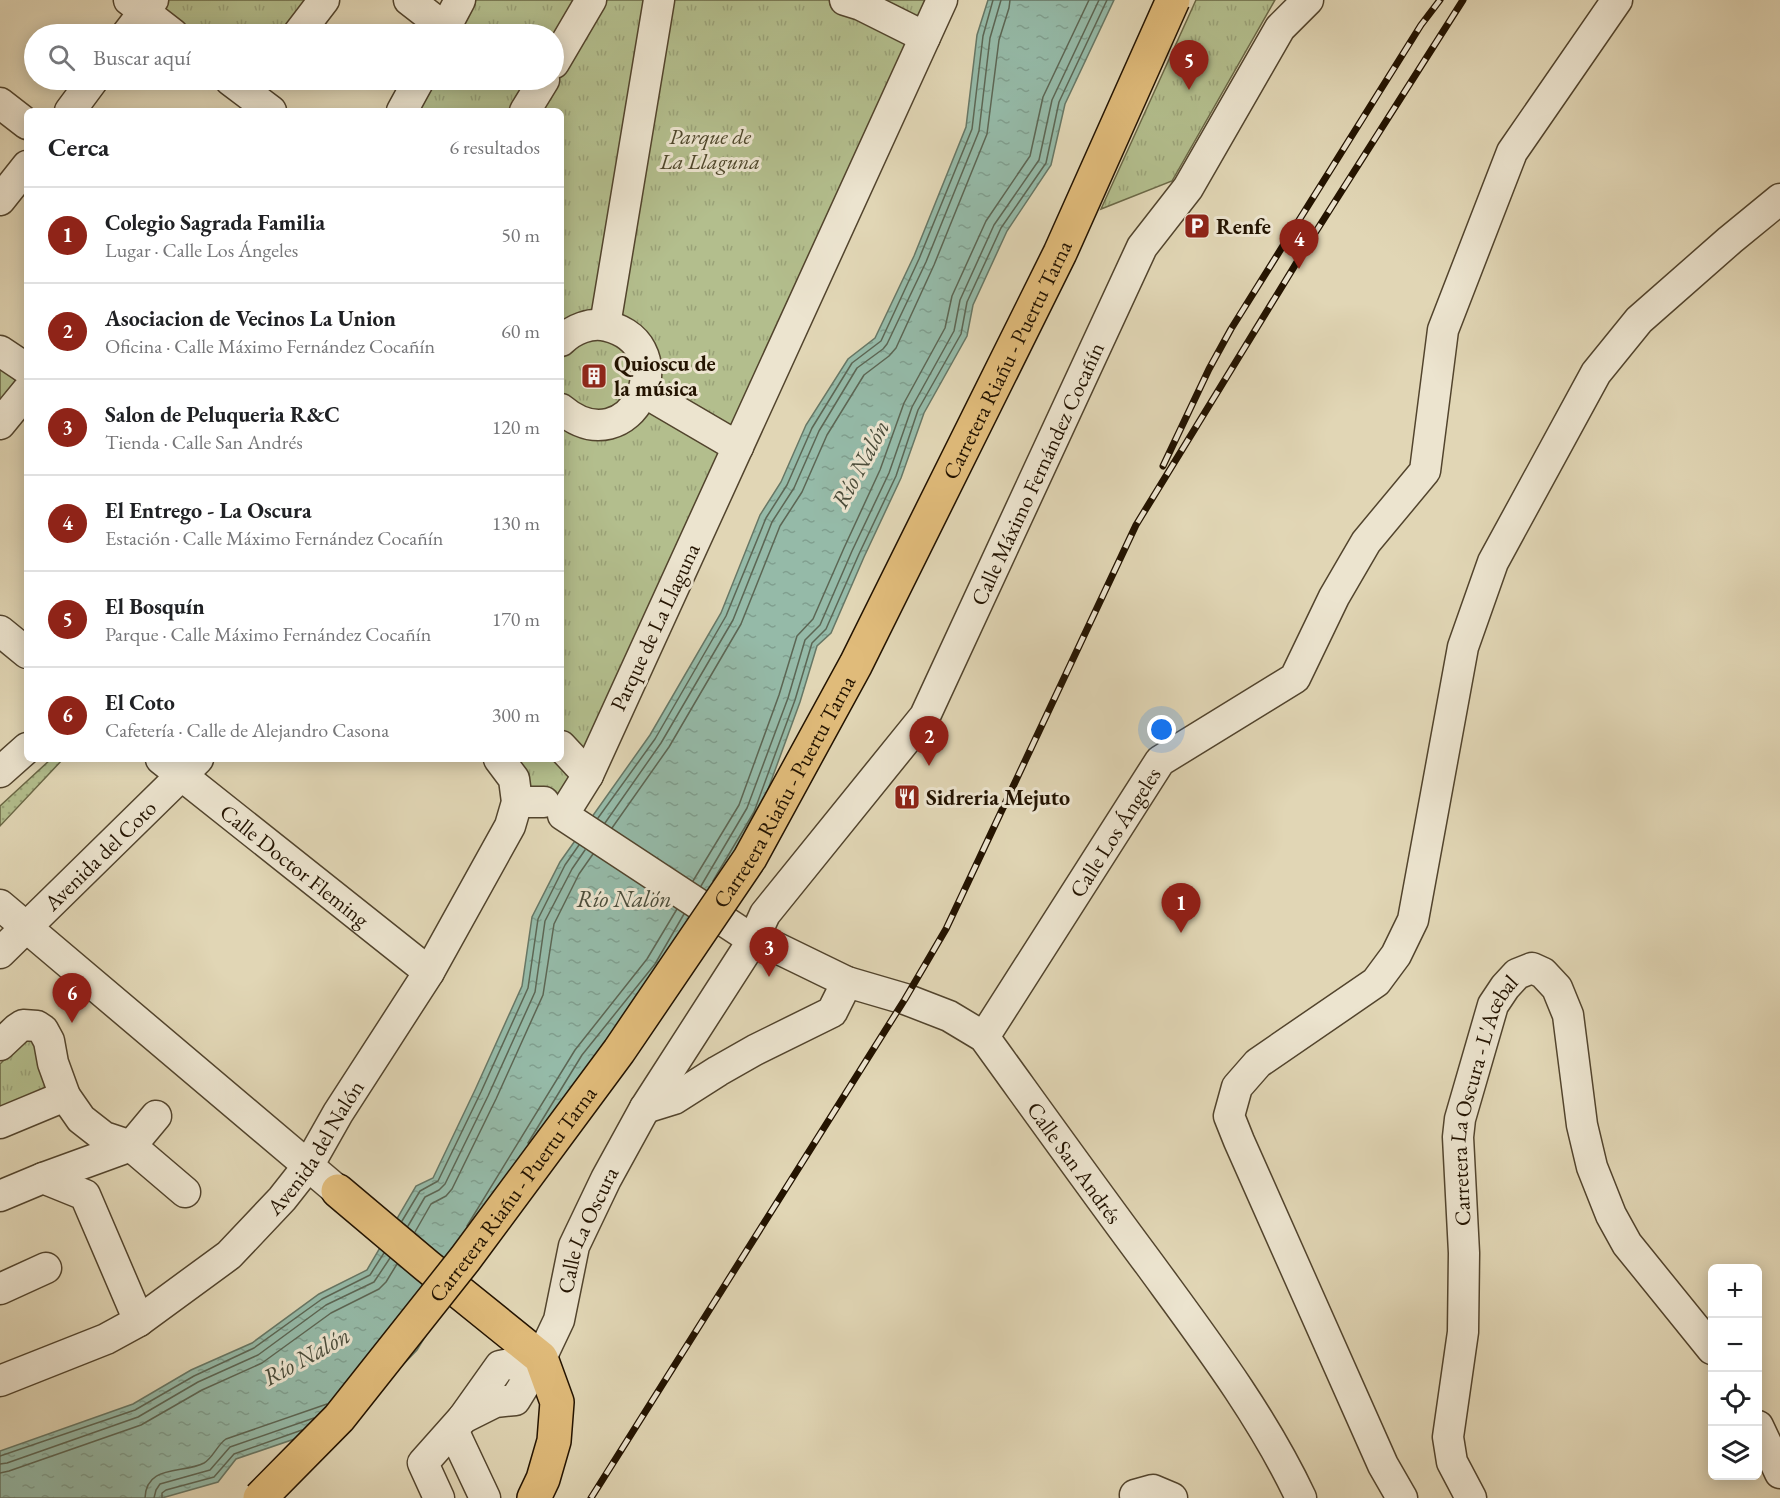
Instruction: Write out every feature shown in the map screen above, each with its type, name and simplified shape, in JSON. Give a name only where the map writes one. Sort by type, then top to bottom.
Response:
[{"type":"main road","name":"Carretera Riañu - Puertu Tarna","points":[[260,1498],[339,1418],[465,1259],[619,1051],[750,858],[856,664],[1060,254],[1173,0]]},
{"type":"main road","points":[[338,1191],[541,1358],[557,1402],[554,1441],[543,1479],[534,1498]]},
{"type":"street","points":[[306,24],[324,0]]},
{"type":"street","points":[[409,0],[436,24]]},
{"type":"street","points":[[448,24],[460,0]]},
{"type":"street","points":[[564,46],[591,0]]},
{"type":"street","points":[[605,326],[659,0]]},
{"type":"street","points":[[845,0],[861,5],[926,37]]},
{"type":"street","name":"Parque de La Llaguna","points":[[542,806],[588,775],[942,0]]},
{"type":"street","name":"Calle Máximo Fernández Cocañín","points":[[745,934],[765,914],[925,716],[1142,247],[1188,188],[1280,28],[1308,0]]},
{"type":"street","name":"Calle Los Ángeles","points":[[984,1037],[1160,761],[1295,678],[1334,597],[1366,542],[1425,471],[1443,330],[1512,152],[1617,0]]},
{"type":"street","points":[[138,12],[157,24]]},
{"type":"street","points":[[72,108],[86,90]]},
{"type":"street","points":[[404,108],[414,90]]},
{"type":"street","points":[[527,108],[538,90]]},
{"type":"street","points":[[0,103],[24,122]]},
{"type":"street","points":[[0,200],[24,170]]},
{"type":"street","points":[[1402,1498],[1383,1465],[1239,1141],[1230,1116],[1237,1087],[1258,1063],[1376,982],[1396,955],[1413,920],[1463,647],[1493,562],[1596,373],[1639,320],[1780,199]]},
{"type":"street","points":[[564,338],[578,329],[591,326],[605,326],[619,330],[631,338],[640,350],[646,363],[647,378],[644,392],[635,407],[622,418],[606,424],[565,422]]},
{"type":"street","points":[[0,351],[24,367]]},
{"type":"street","points":[[644,392],[738,447]]},
{"type":"street","points":[[0,424],[24,395]]},
{"type":"street","points":[[0,632],[24,650]]},
{"type":"street","points":[[564,749],[588,775]]},
{"type":"street","points":[[0,772],[24,751]]},
{"type":"street","points":[[501,762],[514,779],[542,806]]},
{"type":"street","name":"Avenida del Coto","points":[[0,953],[180,765]]},
{"type":"street","name":"Calle Doctor Fleming","points":[[180,765],[429,972]]},
{"type":"street","name":"Calle San Andrés","points":[[542,806],[745,934],[847,982],[950,1016],[984,1037],[1184,1311],[1238,1389],[1269,1439],[1301,1498]]},
{"type":"street","name":"Avenida del Nalón","points":[[0,1381],[106,1339],[139,1321],[229,1255],[282,1199],[308,1166],[338,1113],[429,972],[510,826],[542,806]]},
{"type":"street","points":[[0,904],[338,1191]]},
{"type":"street","name":"Calle La Oscura","points":[[541,1358],[559,1320],[574,1246],[606,1179],[745,934]]},
{"type":"street","name":"Carretera La Oscura - L'Acebal","points":[[1471,1498],[1452,1462],[1448,1437],[1463,1332],[1464,1253],[1458,1137],[1462,1108],[1493,1005],[1504,987],[1517,974],[1532,968],[1543,973],[1557,988],[1568,1015],[1582,1125],[1592,1167],[1611,1215],[1627,1244],[1708,1343]]},
{"type":"street","points":[[645,1108],[674,1099],[737,1060],[832,1011],[847,982]]},
{"type":"street","points":[[0,1045],[23,1025],[37,1026],[43,1030],[49,1041],[53,1063],[65,1096],[81,1119],[104,1137],[131,1146],[185,1192]]},
{"type":"street","points":[[0,1123],[65,1096]]},
{"type":"street","points":[[0,1196],[131,1146],[156,1116]]},
{"type":"street","points":[[43,1178],[86,1195],[139,1321]]},
{"type":"street","points":[[0,1289],[46,1268]]},
{"type":"street","points":[[439,1498],[423,1463],[458,1424],[500,1366],[541,1358]]},
{"type":"street","points":[[458,1424],[485,1498]]},
{"type":"street","points":[[1762,1435],[1780,1473]]},
{"type":"street","points":[[1136,1498],[1135,1495],[1154,1490],[1172,1498]]},
{"type":"green space","points":[[164,0],[315,0],[297,24],[181,24],[158,7]]},
{"type":"green space","name":"Parque de La Llaguna","points":[[460,0],[942,0],[563,815],[544,802],[502,762],[564,762],[564,108],[404,108],[414,90],[564,90],[564,24],[447,24]]},
{"type":"green space","points":[[1196,0],[1275,0],[1172,181],[1101,209]]},
{"type":"green space","points":[[0,369],[13,377],[18,385],[0,415]]},
{"type":"green space","points":[[48,762],[60,762],[0,826],[0,806]]},
{"type":"green space","points":[[25,1039],[34,1040],[48,1089],[0,1108],[0,1064]]},
{"type":"water","name":"Río Nalón","points":[[988,0],[1114,0],[1065,104],[1051,165],[1007,231],[973,305],[967,336],[924,413],[901,478],[831,633],[817,646],[800,702],[759,814],[593,1063],[417,1350],[350,1420],[236,1459],[218,1482],[162,1498],[0,1498],[0,1451],[133,1404],[191,1370],[252,1343],[319,1294],[367,1270],[416,1186],[433,1178],[522,986],[532,917],[560,862],[650,735],[721,613],[760,515],[781,482],[806,425],[848,359],[875,338],[914,256],[966,127],[977,35]]},
{"type":"railway","points":[[1163,466],[1209,369],[1231,329],[1421,25],[1440,0]]},
{"type":"railway","points":[[591,1498],[905,999],[946,929],[1136,525],[1308,244],[1463,0]]},
{"type":"place","name":"El Bosquín","points":[[1189,90]]},
{"type":"place","name":"Renfe","points":[[1197,226]]},
{"type":"place","name":"El Entrego - La Oscura","points":[[1299,269]]},
{"type":"place","name":"Quioscu de la música","points":[[594,376]]},
{"type":"place","name":"Asociacion de Vecinos La Union","points":[[929,766]]},
{"type":"place","name":"Sidreria Mejuto","points":[[907,797]]},
{"type":"place","name":"Colegio Sagrada Familia","points":[[1181,933]]},
{"type":"place","name":"Salon de Peluqueria R&C","points":[[769,977]]},
{"type":"place","name":"El Coto","points":[[72,1023]]}]
